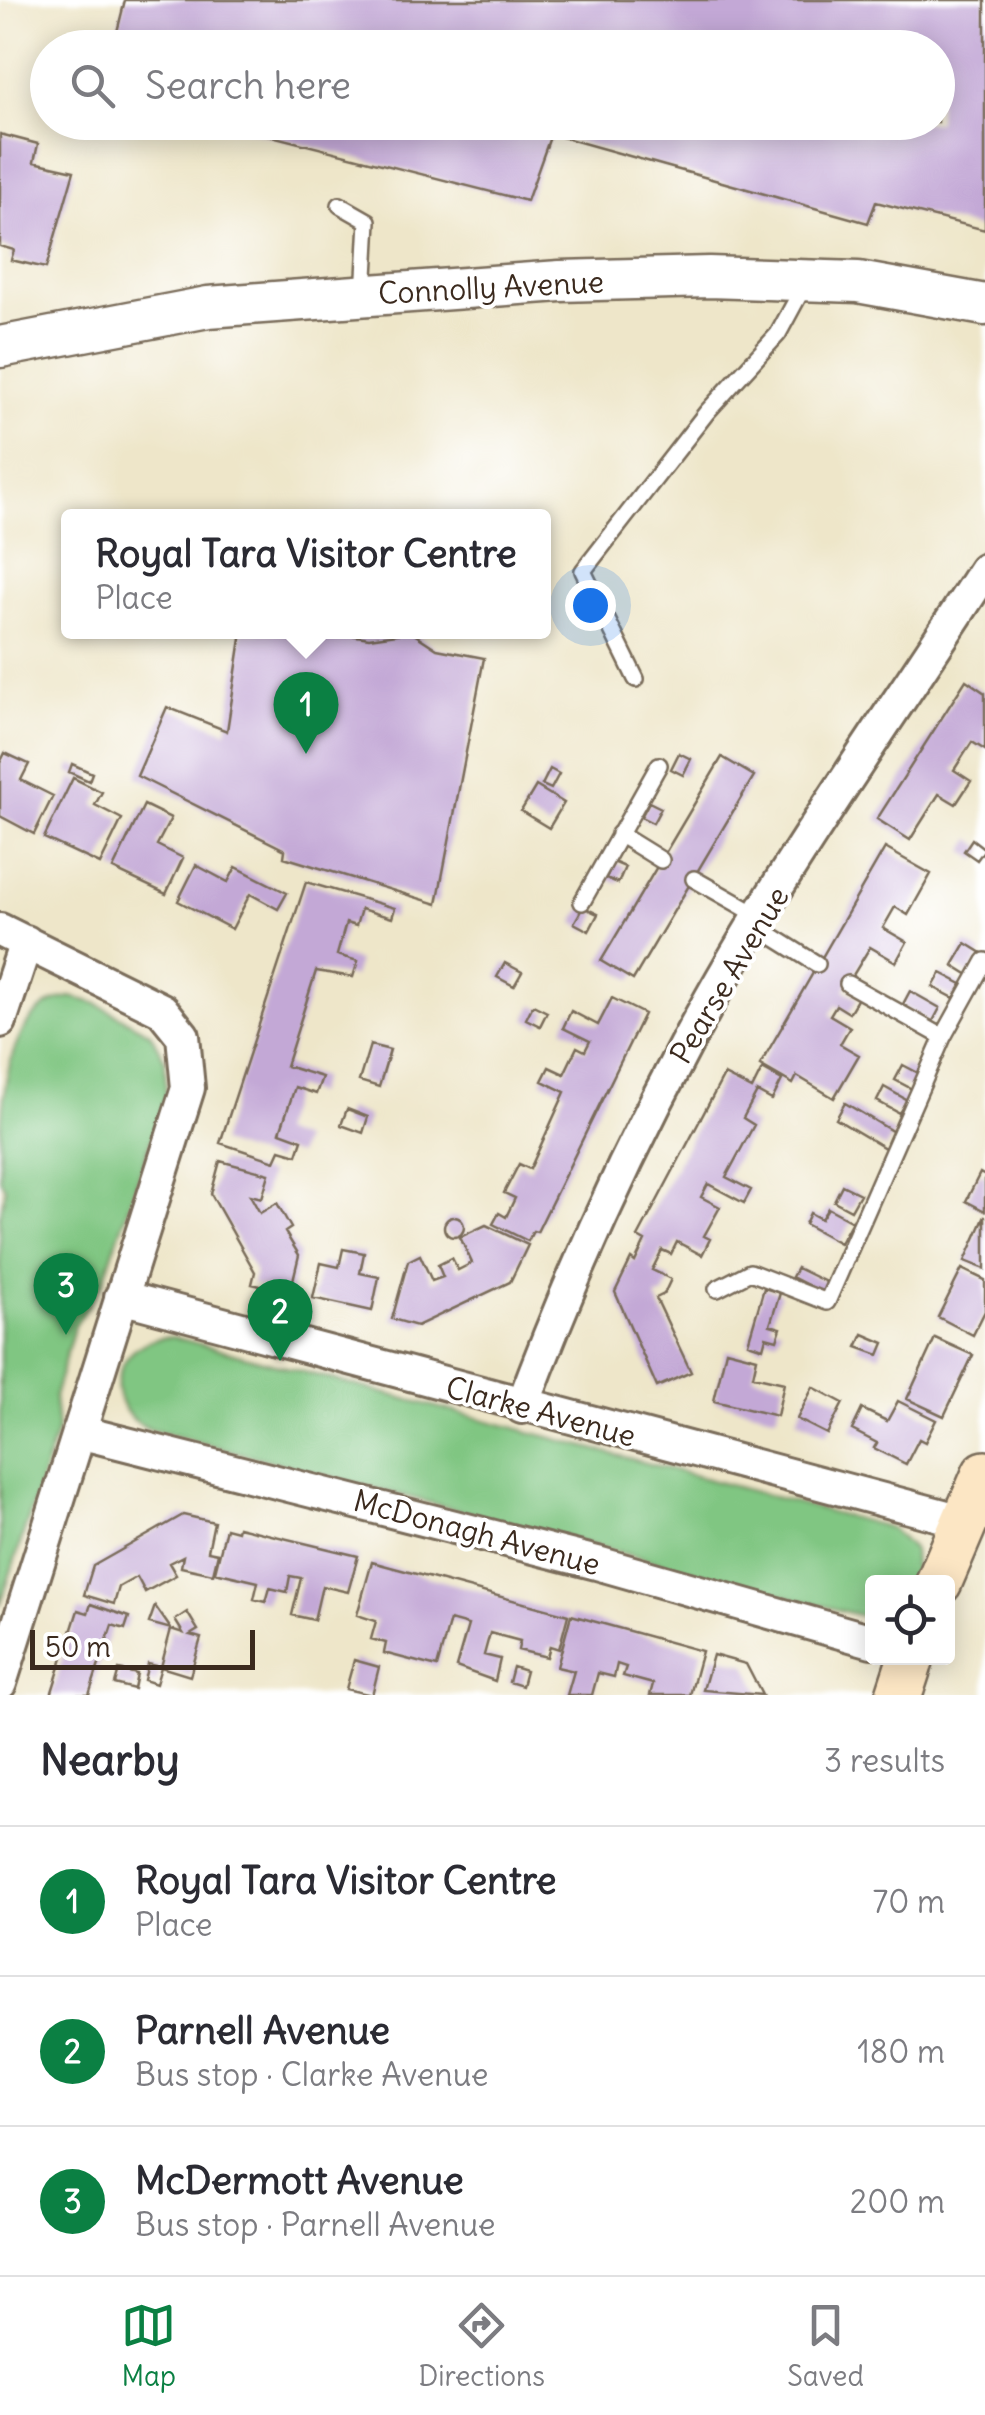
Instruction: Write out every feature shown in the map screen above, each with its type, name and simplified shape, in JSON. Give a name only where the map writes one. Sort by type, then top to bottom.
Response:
[{"type":"main road","points":[[942,1575],[985,1474]]},
{"type":"main road","points":[[899,1695],[910,1665]]},
{"type":"street","name":"Connolly Avenue","points":[[0,347],[208,307],[560,281],[858,282],[985,305]]},
{"type":"street","name":"Pearse Avenue","points":[[522,1407],[628,1159],[686,1044],[759,922],[985,570]]},
{"type":"street","points":[[0,1021],[13,936],[135,993],[162,1010],[182,1036],[188,1088],[2,1669]]},
{"type":"street","name":"Clarke Avenue","points":[[121,1297],[522,1407],[962,1521]]},
{"type":"street","name":"McDonagh Avenue","points":[[79,1432],[578,1558],[865,1639]]},
{"type":"lane","points":[[340,205],[368,221],[364,295]]},
{"type":"lane","points":[[636,679],[583,570],[707,412],[778,334],[807,280]]},
{"type":"lane","points":[[582,902],[659,765]]},
{"type":"lane","points":[[620,834],[661,860]]},
{"type":"lane","points":[[694,878],[816,964]]},
{"type":"lane","points":[[717,1289],[750,1272],[827,1302],[943,1037],[985,961]]},
{"type":"lane","points":[[848,984],[943,1037]]},
{"type":"green space","points":[[71,997],[95,1003],[150,1033],[165,1060],[166,1096],[103,1282],[74,1327],[54,1397],[57,1430],[0,1606],[0,1217],[5,1188],[0,1179],[0,1154],[4,1097],[17,1042],[30,1021],[48,1005]]},
{"type":"green space","points":[[173,1337],[891,1528],[913,1550],[915,1575],[865,1575],[865,1617],[149,1429],[132,1418],[118,1389],[126,1359],[153,1340]]},
{"type":"building","points":[[125,0],[985,0],[985,230],[876,202],[868,223],[572,140],[955,140],[955,30],[118,30]]},
{"type":"building","points":[[0,134],[38,144],[34,162],[74,171],[46,268],[11,260],[14,250],[0,246]]},
{"type":"building","points":[[287,140],[549,140],[527,201]]},
{"type":"building","points":[[241,639],[422,639],[437,649],[484,658],[437,904],[284,857],[285,850],[137,776],[167,707],[227,731]]},
{"type":"building","points":[[966,680],[985,693],[985,750],[972,742],[954,770],[971,781],[956,804],[939,794],[910,840],[877,819]]},
{"type":"building","points":[[5,753],[29,764],[21,780],[53,796],[34,834],[0,816],[0,763]]},
{"type":"building","points":[[679,753],[691,759],[683,775],[671,769]]},
{"type":"building","points":[[722,757],[754,776],[633,980],[601,961]]},
{"type":"building","points":[[72,764],[92,773],[89,781],[69,772]]},
{"type":"building","points":[[550,769],[559,774],[551,789],[542,785]]},
{"type":"building","points":[[73,778],[102,792],[95,805],[122,819],[100,864],[44,838]]},
{"type":"building","points":[[536,786],[564,803],[549,828],[521,811]]},
{"type":"building","points":[[649,802],[661,808],[653,823],[641,817]]},
{"type":"building","points":[[144,805],[171,818],[157,845],[183,858],[166,894],[113,869]]},
{"type":"building","points":[[972,839],[985,849],[977,860],[964,851]]},
{"type":"building","points":[[885,848],[931,874],[908,915],[895,907],[883,928],[907,942],[896,962],[870,947],[844,990],[858,998],[849,1013],[836,1005],[830,1015],[850,1027],[840,1044],[859,1055],[834,1098],[797,1076],[793,1084],[760,1065]]},
{"type":"building","points":[[613,862],[625,867],[618,883],[606,878]]},
{"type":"building","points":[[196,865],[228,882],[236,867],[287,893],[278,909],[250,894],[232,929],[178,901]]},
{"type":"building","points":[[306,882],[395,908],[392,918],[361,909],[356,926],[346,923],[337,955],[358,961],[353,977],[316,971],[286,1066],[322,1077],[316,1094],[295,1087],[280,1132],[302,1140],[297,1155],[280,1150],[275,1161],[220,1143]]},
{"type":"building","points":[[583,907],[598,914],[589,931],[574,923]]},
{"type":"building","points":[[966,943],[982,953],[969,975],[953,965]]},
{"type":"building","points":[[505,963],[522,972],[514,986],[497,977]]},
{"type":"building","points":[[941,973],[962,984],[954,998],[933,987]]},
{"type":"building","points":[[910,991],[940,1008],[932,1023],[902,1006]]},
{"type":"building","points":[[612,998],[644,1014],[537,1232],[533,1231],[528,1241],[493,1224],[499,1213],[506,1217],[515,1198],[504,1193],[519,1164],[530,1169],[565,1092],[542,1081],[549,1067],[564,1074],[577,1047],[585,1051],[590,1041],[563,1028],[571,1011],[598,1025]]},
{"type":"building","points":[[533,1005],[547,1012],[540,1026],[526,1019]]},
{"type":"building","points":[[370,1045],[390,1050],[379,1087],[359,1081]]},
{"type":"building","points":[[903,1065],[922,1075],[914,1090],[895,1080]]},
{"type":"building","points":[[762,1069],[782,1080],[772,1100],[757,1092],[743,1118],[754,1125],[726,1177],[751,1190],[744,1203],[708,1184],[701,1197],[720,1207],[704,1236],[710,1239],[702,1255],[677,1242],[671,1254],[662,1250],[652,1270],[671,1279],[664,1294],[656,1298],[691,1372],[657,1387],[615,1292],[631,1259],[635,1262],[645,1241],[638,1237],[724,1075],[752,1089]]},
{"type":"building","points":[[884,1087],[907,1100],[899,1113],[877,1101]]},
{"type":"building","points":[[845,1103],[895,1133],[885,1148],[836,1119]]},
{"type":"building","points":[[347,1109],[368,1117],[363,1133],[341,1125]]},
{"type":"building","points":[[220,1161],[269,1174],[262,1198],[250,1195],[260,1213],[277,1203],[291,1228],[285,1232],[299,1255],[290,1293],[252,1284],[255,1272],[211,1194]]},
{"type":"building","points":[[980,1173],[985,1176],[985,1211],[966,1201]]},
{"type":"building","points":[[842,1185],[860,1194],[851,1210],[834,1201]]},
{"type":"building","points":[[828,1208],[852,1221],[840,1243],[805,1224],[810,1213],[821,1219]]},
{"type":"building","points":[[985,1216],[985,1269],[965,1261]]},
{"type":"building","points":[[454,1217],[464,1227],[454,1237],[444,1227]]},
{"type":"building","points":[[486,1225],[528,1245],[510,1282],[417,1326],[392,1319],[408,1261],[420,1255],[432,1281],[443,1277],[438,1265],[452,1258],[458,1270],[472,1263],[460,1237]]},
{"type":"building","points":[[343,1249],[364,1253],[360,1273],[379,1277],[372,1311],[313,1298],[321,1263],[339,1267]]},
{"type":"building","points":[[797,1268],[832,1285],[827,1295],[792,1277]]},
{"type":"building","points":[[962,1269],[985,1280],[985,1311],[973,1335],[938,1317]]},
{"type":"building","points":[[764,1288],[780,1293],[770,1325],[781,1328],[777,1340],[766,1337],[763,1348],[748,1343]]},
{"type":"building","points":[[863,1334],[884,1343],[879,1355],[857,1347]]},
{"type":"building","points":[[935,1338],[973,1355],[944,1416],[907,1399]]},
{"type":"building","points":[[726,1350],[757,1358],[753,1376],[784,1383],[777,1416],[714,1401]]},
{"type":"building","points":[[813,1387],[843,1403],[827,1434],[797,1419]]},
{"type":"building","points":[[898,1401],[936,1420],[925,1442],[919,1439],[906,1464],[874,1448],[877,1443],[852,1430],[862,1409],[887,1421]]},
{"type":"building","points":[[183,1515],[214,1522],[208,1551],[218,1553],[213,1574],[181,1567],[183,1556],[169,1563],[176,1575],[145,1592],[137,1577],[119,1587],[114,1604],[84,1595],[93,1566]]},
{"type":"building","points":[[238,1527],[358,1556],[348,1592],[322,1586],[314,1620],[292,1615],[301,1578],[290,1576],[287,1592],[270,1588],[266,1602],[254,1599],[258,1582],[215,1572],[226,1528],[237,1531]]},
{"type":"building","points":[[372,1562],[568,1615],[559,1649],[550,1646],[547,1657],[518,1650],[520,1641],[490,1633],[484,1655],[500,1659],[495,1681],[456,1667],[468,1625],[450,1620],[437,1667],[384,1653],[386,1643],[371,1639],[376,1621],[357,1615]]},
{"type":"building","points":[[91,1604],[129,1617],[125,1629],[112,1625],[89,1695],[51,1695],[78,1610],[88,1613]]},
{"type":"building","points":[[155,1606],[171,1629],[149,1623]]},
{"type":"building","points":[[187,1612],[198,1630],[190,1635],[201,1638],[190,1676],[161,1667],[171,1629],[183,1633],[175,1620]]},
{"type":"building","points":[[571,1615],[702,1651],[690,1695],[650,1695],[653,1684],[623,1676],[626,1667],[617,1664],[614,1677],[598,1673],[592,1695],[567,1695],[574,1671],[557,1667]]},
{"type":"building","points":[[713,1655],[746,1664],[762,1695],[703,1690]]},
{"type":"building","points":[[354,1660],[379,1667],[372,1695],[346,1689]]},
{"type":"building","points":[[148,1664],[161,1667],[156,1684],[144,1680]]},
{"type":"building","points":[[513,1667],[526,1671],[522,1686],[509,1682]]},
{"type":"building","points":[[119,1670],[137,1674],[134,1689],[115,1684]]},
{"type":"place","name":"Royal Tara Visitor Centre","points":[[306,754]]},
{"type":"place","name":"McDermott Avenue","points":[[66,1335]]},
{"type":"place","name":"Parnell Avenue","points":[[280,1361]]}]
